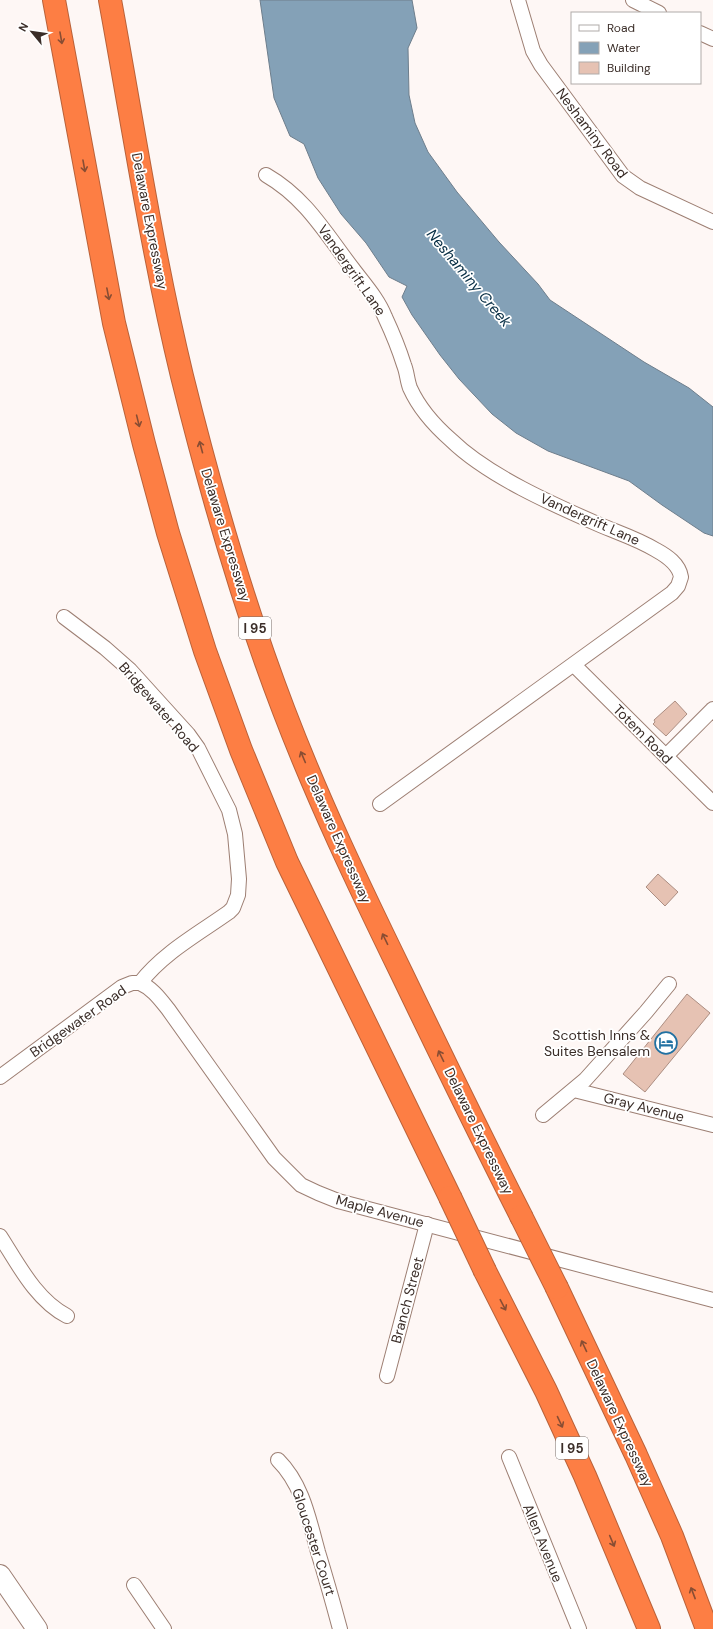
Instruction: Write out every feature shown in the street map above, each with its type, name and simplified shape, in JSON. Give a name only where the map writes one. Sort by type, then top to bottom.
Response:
[{"type":"highway","name":"I 95","points":[[54,0],[114,322],[166,526],[205,652],[241,750],[287,862],[485,1271],[522,1342],[585,1476],[649,1629]]},
{"type":"highway","name":"Delaware Expressway","points":[[110,0],[163,288],[182,374],[221,521],[247,605],[283,710],[344,853],[480,1134],[557,1288],[642,1469],[672,1536],[707,1629]]},
{"type":"main road","points":[[0,1575],[37,1629]]},
{"type":"street","name":"Neshaminy Road","points":[[518,0],[533,51],[541,65],[623,176],[640,188],[713,222]]},
{"type":"street","points":[[633,0],[657,12]]},
{"type":"street","points":[[701,33],[713,39]]},
{"type":"street","name":"Vandergrift Lane","points":[[266,175],[282,184],[313,214],[372,293],[385,315],[405,366],[410,387],[416,399],[425,412],[450,440],[487,468],[522,488],[656,550],[677,566],[681,577],[678,586],[672,593],[380,804]]},
{"type":"street","name":"Bridgewater Road","points":[[0,1077],[122,987],[132,983],[140,983],[150,970],[166,956],[229,912],[233,908],[238,895],[239,879],[236,834],[229,810],[198,748],[188,734],[130,670],[105,648],[64,617]]},
{"type":"street","name":"Totem Road","points":[[574,665],[713,803]]},
{"type":"street","points":[[666,756],[713,709]]},
{"type":"street","name":"Maple Avenue","points":[[140,983],[146,985],[154,992],[274,1158],[301,1185],[338,1201],[713,1300]]},
{"type":"street","points":[[543,1115],[585,1080],[669,984]]},
{"type":"street","name":"Gray Avenue","points":[[574,1090],[713,1125]]},
{"type":"street","name":"Branch Street","points":[[387,1376],[427,1224]]},
{"type":"street","points":[[0,1236],[22,1271],[49,1305],[67,1316]]},
{"type":"street","name":"Allen Avenue","points":[[509,1457],[579,1629]]},
{"type":"street","name":"Gloucester Court","points":[[278,1460],[288,1470],[300,1492],[340,1629]]},
{"type":"street","points":[[134,1585],[164,1629]]},
{"type":"water","name":"Neshaminy Creek","points":[[260,0],[412,0],[417,28],[408,48],[409,95],[415,123],[428,152],[457,192],[499,242],[538,284],[550,300],[644,362],[689,388],[713,407],[713,536],[704,533],[629,481],[548,451],[516,433],[492,414],[459,379],[412,315],[402,297],[407,286],[389,277],[366,243],[341,214],[318,178],[304,144],[290,136],[274,98]]},
{"type":"building","points":[[675,701],[687,714],[666,736],[653,724],[655,722],[654,720]]},
{"type":"building","points":[[658,874],[678,892],[665,906],[646,887]]},
{"type":"building","name":"Scottish Inns & Suites Bensalem","points":[[687,994],[710,1013],[645,1092],[623,1074]]},
{"type":"place","name":"Scottish Inns & Suites Bensalem","points":[[666,1043]]}]
